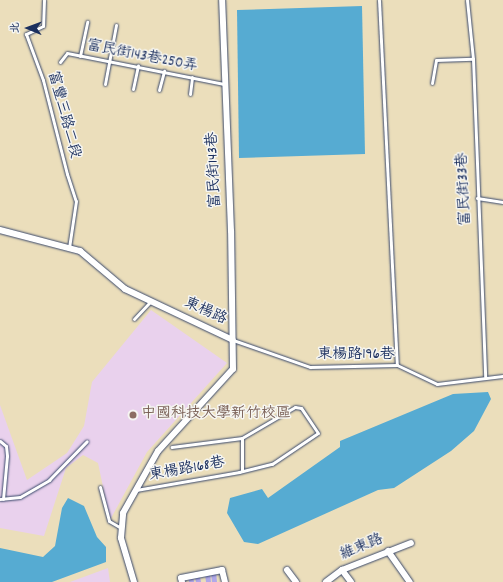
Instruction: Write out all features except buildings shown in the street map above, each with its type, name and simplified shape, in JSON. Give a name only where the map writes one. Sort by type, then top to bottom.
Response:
[{"type":"street","name":"富民街143巷","points":[[222,0],[234,340]]},
{"type":"street","name":"東楊路","points":[[0,230],[69,248],[88,255],[125,289],[234,340],[233,369],[167,441],[123,513],[120,528]]},
{"type":"street","points":[[120,528],[134,582]]},
{"type":"street","name":"維東路","points":[[326,582],[342,570],[411,543]]},
{"type":"street","points":[[388,551],[410,582]]},
{"type":"street","points":[[182,582],[181,578],[222,570],[225,582]]},
{"type":"street","points":[[287,570],[296,582]]},
{"type":"street","points":[[342,570],[351,582]]},
{"type":"street","points":[[200,574],[202,582]]},
{"type":"lane","name":"富豐三路二段","points":[[44,0],[44,26],[26,34],[44,80],[66,174],[76,201],[69,248]]},
{"type":"lane","points":[[379,0],[397,365]]},
{"type":"lane","name":"富民街33巷","points":[[467,0],[473,59],[477,198],[485,377]]},
{"type":"lane","points":[[80,56],[87,22]]},
{"type":"lane","points":[[104,84],[116,25]]},
{"type":"lane","name":"富民街143巷250弄","points":[[60,62],[67,53],[224,84]]},
{"type":"lane","points":[[432,83],[436,60],[473,59]]},
{"type":"lane","points":[[133,89],[138,66]]},
{"type":"lane","points":[[159,90],[164,71]]},
{"type":"lane","points":[[190,94],[192,77]]},
{"type":"lane","points":[[477,198],[503,202]]},
{"type":"lane","points":[[134,319],[150,302]]},
{"type":"lane","name":"東楊路196巷","points":[[234,340],[305,366],[397,365],[438,384],[485,377],[503,376]]},
{"type":"lane","name":"東楊路168巷","points":[[136,490],[242,471],[272,464],[318,432],[300,408],[295,407],[242,438],[172,447]]},
{"type":"lane","name":"東楊路168巷","points":[[242,438],[242,471]]},
{"type":"lane","points":[[0,440],[6,446],[7,456],[1,499],[20,497],[49,480],[87,441]]},
{"type":"lane","points":[[100,487],[109,521],[120,528]]},
{"type":"shaded area","name":"中國科技大學新竹校區","points":[[151,310],[227,363],[147,452],[110,520],[98,463],[83,455],[66,468],[44,536],[0,528],[0,405],[27,480],[67,453],[84,426],[92,382]]},
{"type":"shaded area","points":[[108,568],[110,582],[70,582]]},
{"type":"water","points":[[362,6],[365,154],[239,158],[237,10]]},
{"type":"water","points":[[488,392],[491,399],[474,431],[451,451],[394,488],[378,490],[258,544],[244,542],[227,513],[230,498],[262,489],[268,498],[340,447],[340,441],[453,394]]},
{"type":"water","points":[[68,498],[84,506],[97,537],[106,547],[106,562],[52,582],[0,582],[0,548],[43,557],[55,546],[62,508]]},
{"type":"place","name":"中國科技大學新竹校區","points":[[133,415]]}]
